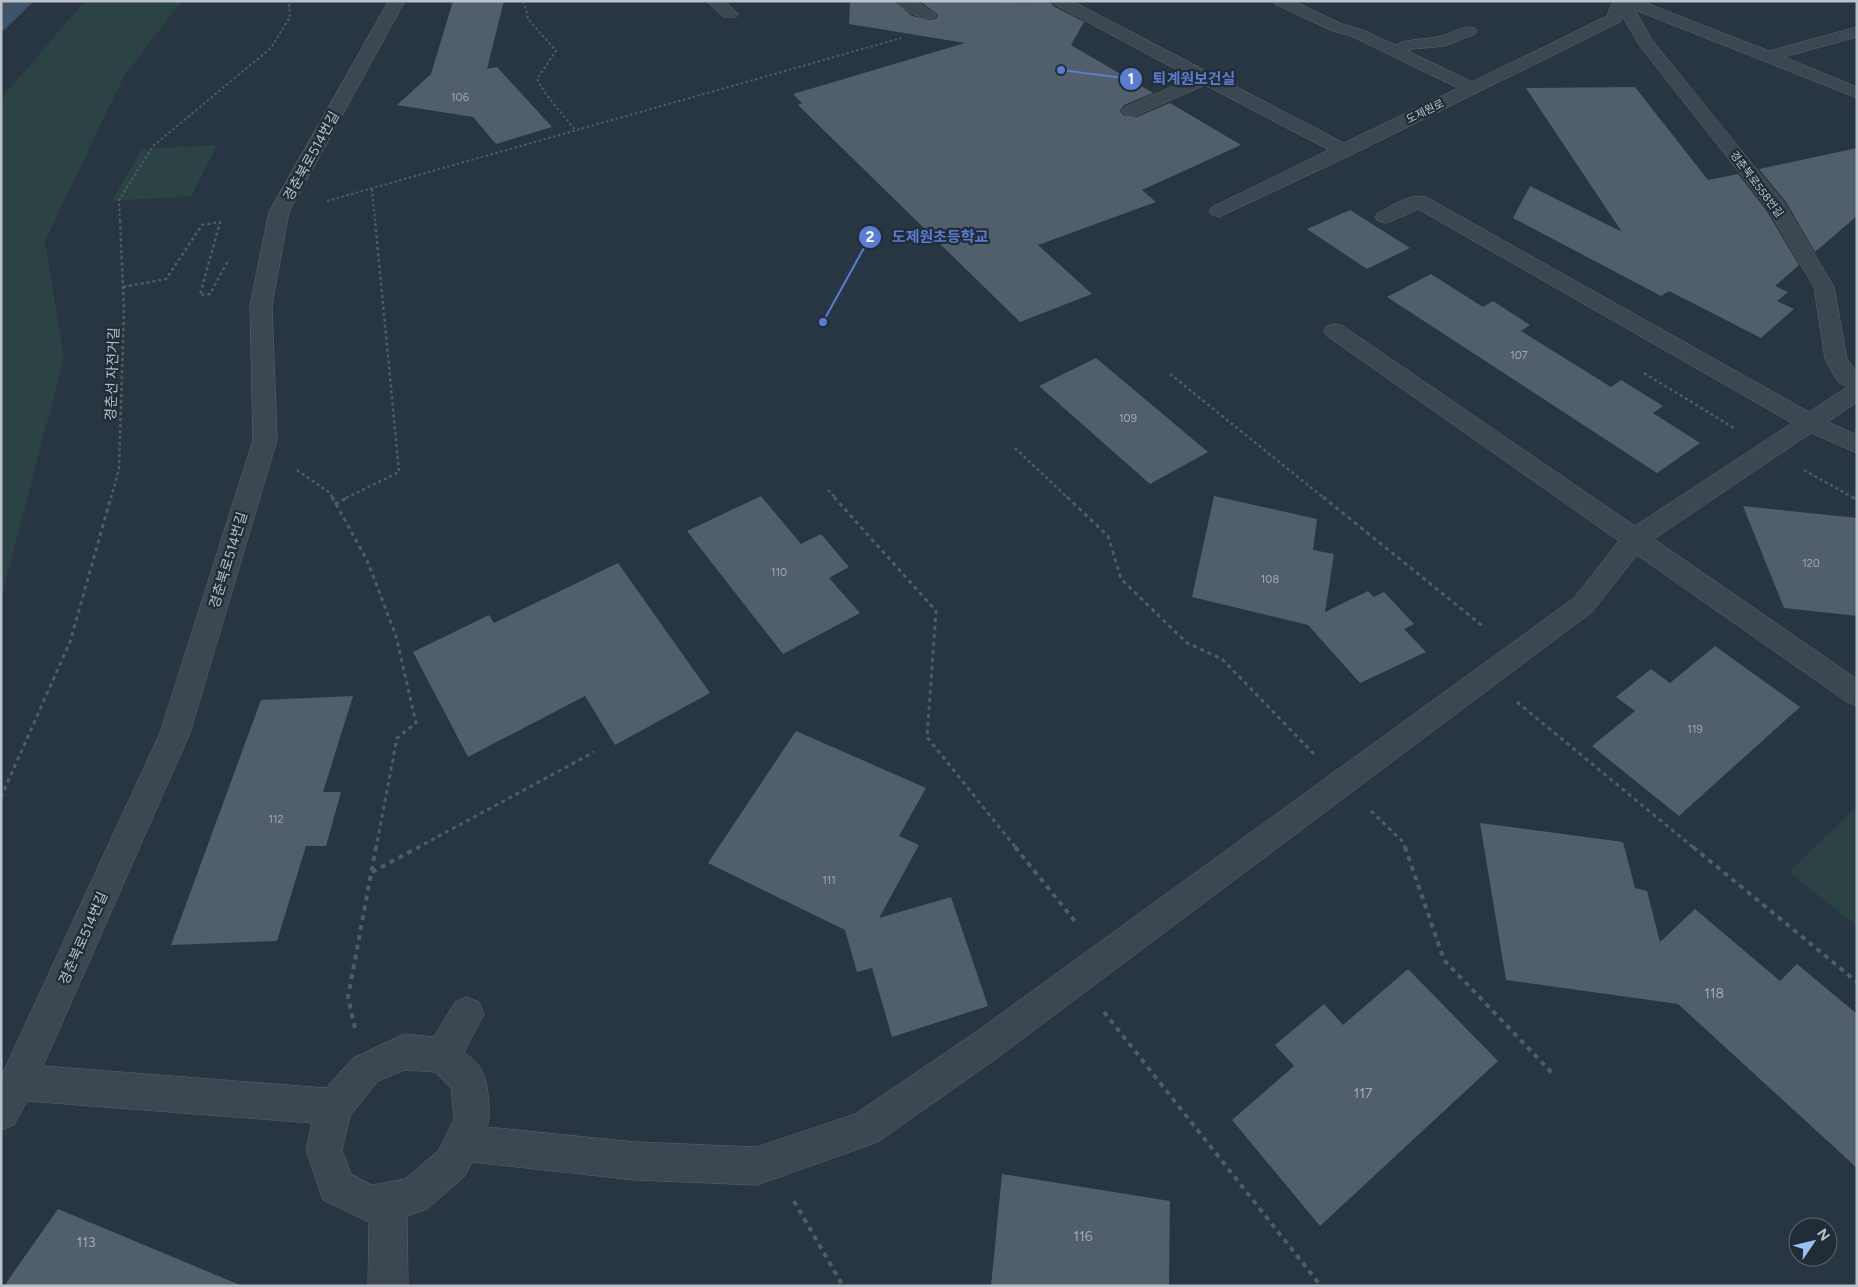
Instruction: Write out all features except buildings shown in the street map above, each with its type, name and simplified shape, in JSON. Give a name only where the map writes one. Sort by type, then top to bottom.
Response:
[{"type":"street","name":"경춘북로514번길","points":[[9,1097],[175,733],[265,440],[261,305],[279,212],[397,1]]},
{"type":"street","points":[[715,1],[730,14]]},
{"type":"street","points":[[904,1],[928,15]]},
{"type":"street","points":[[1060,1],[1344,150]]},
{"type":"street","points":[[1281,1],[1336,27],[1357,33],[1471,88]]},
{"type":"street","points":[[1622,1],[1666,15],[1857,93]]},
{"type":"street","name":"도제원로","points":[[1219,211],[1614,19],[1622,1]]},
{"type":"street","name":"경춘북로558번길","points":[[1622,1],[1645,42],[1777,207],[1824,287],[1836,359],[1846,377],[1857,383]]},
{"type":"street","points":[[1308,14],[1326,6]]},
{"type":"street","points":[[1395,51],[1410,44],[1445,41],[1469,31]]},
{"type":"street","points":[[1768,56],[1857,32]]},
{"type":"street","points":[[1131,111],[1206,78]]},
{"type":"street","points":[[1385,217],[1419,201],[1810,423],[1857,445]]},
{"type":"street","points":[[1335,332],[1857,694]]},
{"type":"street","points":[[462,1142],[635,1161],[757,1166],[865,1129],[986,1046],[1583,605],[1635,539],[1857,391]]},
{"type":"street","points":[[443,1056],[467,1014]]},
{"type":"street","points":[[404,1052],[443,1056],[468,1080],[472,1120],[452,1163],[414,1196],[371,1204],[336,1187],[324,1150],[334,1107],[365,1070],[404,1052]]},
{"type":"street","points":[[9,1097],[334,1107]]},
{"type":"street","points":[[388,1200],[388,1286]]},
{"type":"path","name":"경춘선 자전거길","points":[[1,797],[70,642],[119,469],[124,310],[119,200],[153,146],[231,84],[271,48],[290,17],[289,1]]},
{"type":"path","points":[[524,1],[528,19],[556,51],[537,79],[545,93],[576,131]]},
{"type":"path","points":[[955,23],[1031,1]]},
{"type":"path","points":[[279,212],[372,189],[908,36]]},
{"type":"path","points":[[335,504],[399,472],[372,189]]},
{"type":"path","points":[[123,287],[166,279],[202,225],[220,222],[200,296],[210,294],[232,252]]},
{"type":"path","points":[[1170,374],[1517,654]]},
{"type":"path","points":[[265,440],[272,453],[330,493],[367,560],[396,636],[416,723],[397,738],[348,997],[365,1070]]},
{"type":"path","points":[[1015,448],[1108,536],[1121,579],[1187,643],[1222,659],[1342,783],[1403,842],[1444,960],[1552,1074]]},
{"type":"path","points":[[828,490],[936,611],[927,738],[1105,958]]},
{"type":"path","points":[[1486,676],[1857,982]]},
{"type":"path","points":[[371,872],[594,752]]},
{"type":"path","points":[[1077,979],[1321,1286]]},
{"type":"path","points":[[772,1161],[843,1286]]},
{"type":"green space","points":[[85,1],[182,1],[124,76],[45,241],[64,358],[1,598],[1,99]]},
{"type":"green space","points":[[217,145],[191,196],[112,201],[142,149]]},
{"type":"green space","points":[[1857,806],[1857,926],[1789,872]]},
{"type":"water","points":[[1,1],[34,1],[1,33]]},
{"type":"place","name":"퇴계원보건실","points":[[1061,70]]},
{"type":"place","name":"도제원초등학교","points":[[823,322]]}]
